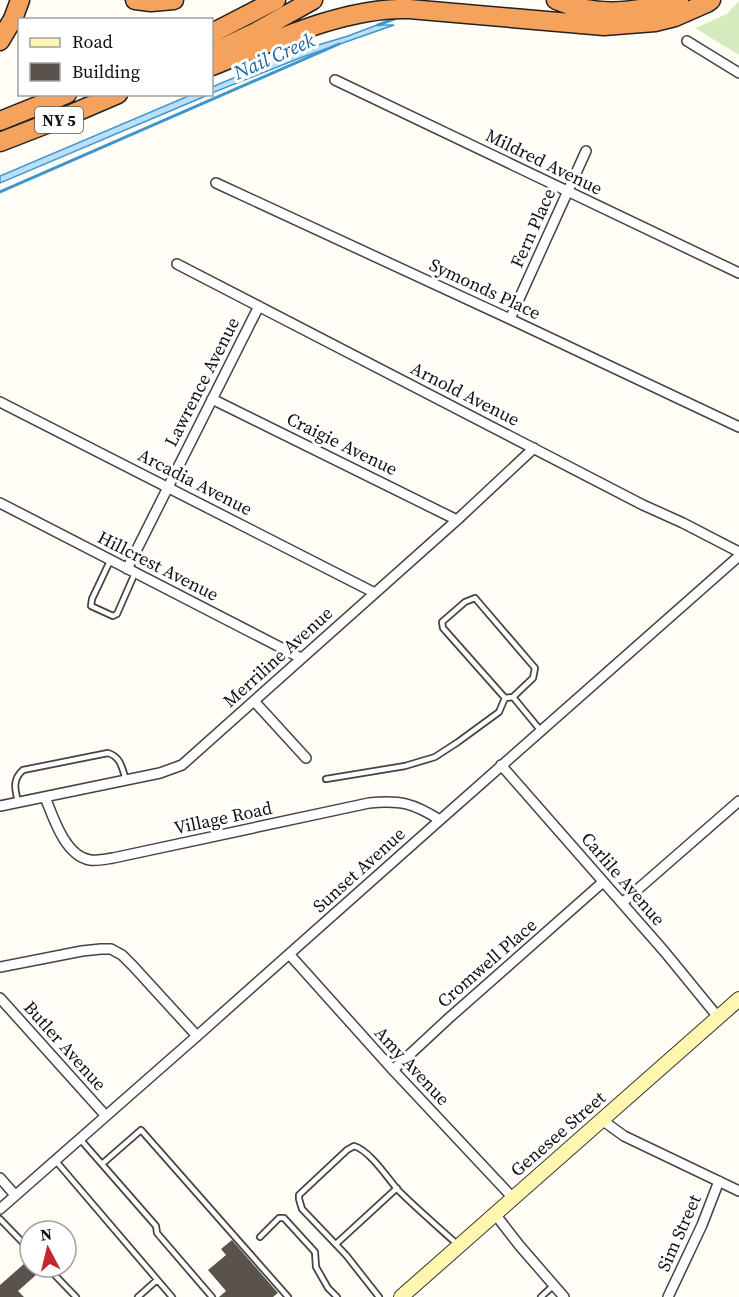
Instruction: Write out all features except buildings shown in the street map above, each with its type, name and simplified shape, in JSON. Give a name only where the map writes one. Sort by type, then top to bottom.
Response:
[{"type":"highway","points":[[0,41],[13,19],[20,0]]},
{"type":"highway","points":[[136,0],[151,2],[174,0]]},
{"type":"highway","points":[[213,32],[276,0]]},
{"type":"highway","points":[[213,53],[313,0]]},
{"type":"highway","points":[[556,0],[579,8],[619,12],[679,0]]},
{"type":"highway","points":[[213,66],[295,33],[345,17],[388,8],[604,26],[655,22],[675,17],[711,0]]},
{"type":"highway","name":"NY 5","points":[[0,121],[62,96]]},
{"type":"highway","name":"NY 5","points":[[0,142],[116,96]]},
{"type":"main road","name":"Genesee Street","points":[[401,1297],[739,999]]},
{"type":"street","points":[[687,41],[739,73]]},
{"type":"street","name":"Mildred Avenue","points":[[335,80],[739,273]]},
{"type":"street","name":"Fern Place","points":[[510,319],[585,151]]},
{"type":"street","name":"Symonds Place","points":[[216,183],[739,428]]},
{"type":"street","name":"Arnold Avenue","points":[[177,264],[643,505],[683,523],[739,554]]},
{"type":"street","name":"Lawrence Avenue","points":[[131,571],[168,487],[259,306]]},
{"type":"street","name":"Craigie Avenue","points":[[212,399],[457,520]]},
{"type":"street","name":"Arcadia Avenue","points":[[0,402],[375,593]]},
{"type":"street","name":"Merriline Avenue","points":[[0,806],[160,773],[182,765],[457,520],[534,448]]},
{"type":"street","name":"Hillcrest Avenue","points":[[0,503],[302,658]]},
{"type":"street","name":"Sunset Avenue","points":[[0,1209],[739,554]]},
{"type":"street","points":[[254,701],[306,758]]},
{"type":"street","name":"Carlile Avenue","points":[[501,765],[664,951],[718,1017]]},
{"type":"street","name":"Village Road","points":[[45,797],[52,817],[66,843],[76,855],[92,861],[369,803],[403,802],[423,809],[440,820]]},
{"type":"street","points":[[622,903],[739,801]]},
{"type":"street","name":"Cromwell Place","points":[[393,1070],[603,882]]},
{"type":"street","points":[[0,968],[82,951],[111,949],[122,955],[133,966],[197,1036]]},
{"type":"street","name":"Amy Avenue","points":[[289,954],[393,1070],[513,1198]]},
{"type":"street","name":"Butler Avenue","points":[[0,998],[106,1116]]},
{"type":"street","points":[[602,1120],[624,1136],[739,1191]]},
{"type":"street","points":[[0,1178],[15,1195]]},
{"type":"street","name":"Sim Street","points":[[668,1297],[702,1225],[719,1181]]},
{"type":"street","points":[[495,1214],[564,1297]]},
{"type":"lane","points":[[110,560],[91,606],[113,616],[117,614],[131,571]]},
{"type":"lane","points":[[475,598],[535,668],[533,678],[513,697],[505,698],[443,628],[442,622],[465,602],[475,598]]},
{"type":"lane","points":[[513,697],[541,730]]},
{"type":"lane","points":[[326,779],[405,766],[435,757],[499,712],[505,698]]},
{"type":"lane","points":[[18,802],[14,784],[17,776],[23,770],[108,753],[115,755],[120,761],[126,780]]},
{"type":"lane","points":[[102,1164],[141,1130],[288,1297]]},
{"type":"lane","points":[[80,1139],[156,1226],[157,1233],[212,1297]]},
{"type":"lane","points":[[379,1297],[346,1255],[303,1209],[298,1199],[299,1195],[347,1150],[354,1146],[359,1147],[397,1188],[459,1245]]},
{"type":"lane","points":[[55,1160],[172,1297]]},
{"type":"lane","points":[[336,1244],[397,1188]]},
{"type":"lane","points":[[260,1237],[279,1218],[284,1218],[315,1252],[316,1267],[328,1288],[337,1297]]},
{"type":"lane","points":[[0,1219],[18,1238]]},
{"type":"lane","points":[[59,1279],[76,1297]]},
{"type":"lane","points":[[138,1297],[157,1280]]},
{"type":"lane","points":[[541,1297],[554,1285]]},
{"type":"green space","points":[[739,1],[739,55],[695,28],[727,14]]},
{"type":"water","points":[[377,25],[394,25],[300,58],[213,93],[213,87],[295,52]]},
{"type":"water","points":[[188,96],[206,96],[0,183],[0,176]]},
{"type":"waterway","name":"Nail Creek","points":[[378,25],[394,19]]},
{"type":"waterway","name":"Nail Creek","points":[[0,192],[339,44]]}]
